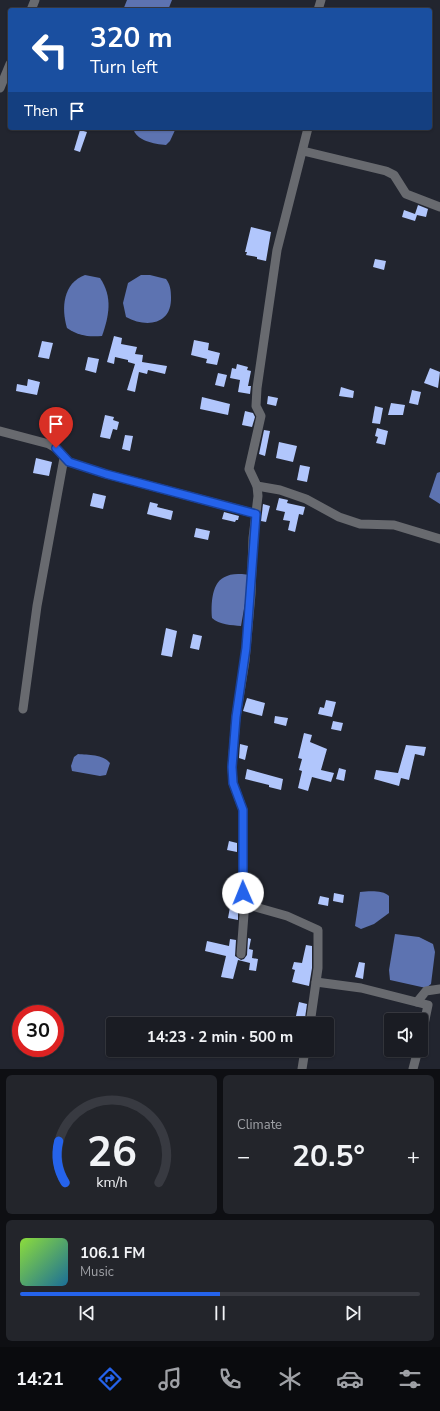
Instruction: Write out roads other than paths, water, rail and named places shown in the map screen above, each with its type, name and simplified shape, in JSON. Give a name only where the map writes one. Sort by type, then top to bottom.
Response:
[{"type":"street","points":[[0,88],[7,69]]},
{"type":"street","points":[[241,954],[245,901],[243,893],[243,810],[233,783],[232,767],[236,717],[245,661],[258,496],[257,486],[249,468],[261,416],[256,406],[257,388],[277,250],[308,130]]},
{"type":"street","points":[[303,151],[386,171],[394,175],[406,194],[440,207]]},
{"type":"street","points":[[0,431],[49,444],[56,448],[69,462],[106,474],[256,514]]},
{"type":"street","points":[[23,709],[37,606],[64,458]]},
{"type":"street","points":[[257,486],[280,490],[306,499],[339,517],[360,524],[394,525],[440,539]]},
{"type":"street","points":[[245,901],[252,906],[287,916],[318,930],[316,982],[311,1017]]},
{"type":"street","points":[[316,982],[362,988],[428,1005],[426,1013]]},
{"type":"street","points":[[417,1002],[426,991],[440,989]]},
{"type":"street","points":[[302,1069],[304,1057]]},
{"type":"street","points":[[413,1069],[416,1057]]},
{"type":"water","points":[[127,0],[172,0],[169,8],[124,8]]},
{"type":"water","points":[[134,130],[175,130],[170,141],[166,145],[146,141]]},
{"type":"water","points":[[85,275],[100,278],[107,292],[108,314],[102,336],[84,335],[67,328],[64,305],[68,290],[72,284]]},
{"type":"water","points":[[141,275],[150,275],[166,279],[169,285],[171,294],[170,306],[162,319],[156,322],[142,322],[126,317],[123,303],[128,283]]},
{"type":"water","points":[[440,472],[440,504],[429,497],[437,473]]},
{"type":"water","points":[[229,575],[250,575],[241,626],[218,622],[212,618],[212,600],[215,588],[222,579]]},
{"type":"water","points":[[78,754],[95,756],[107,760],[110,763],[106,775],[100,776],[72,771],[71,766],[74,757]]},
{"type":"water","points":[[360,892],[380,892],[389,896],[389,913],[374,924],[361,929],[355,926]]},
{"type":"water","points":[[395,934],[419,937],[433,944],[435,952],[431,984],[426,988],[390,980],[389,970]]}]
